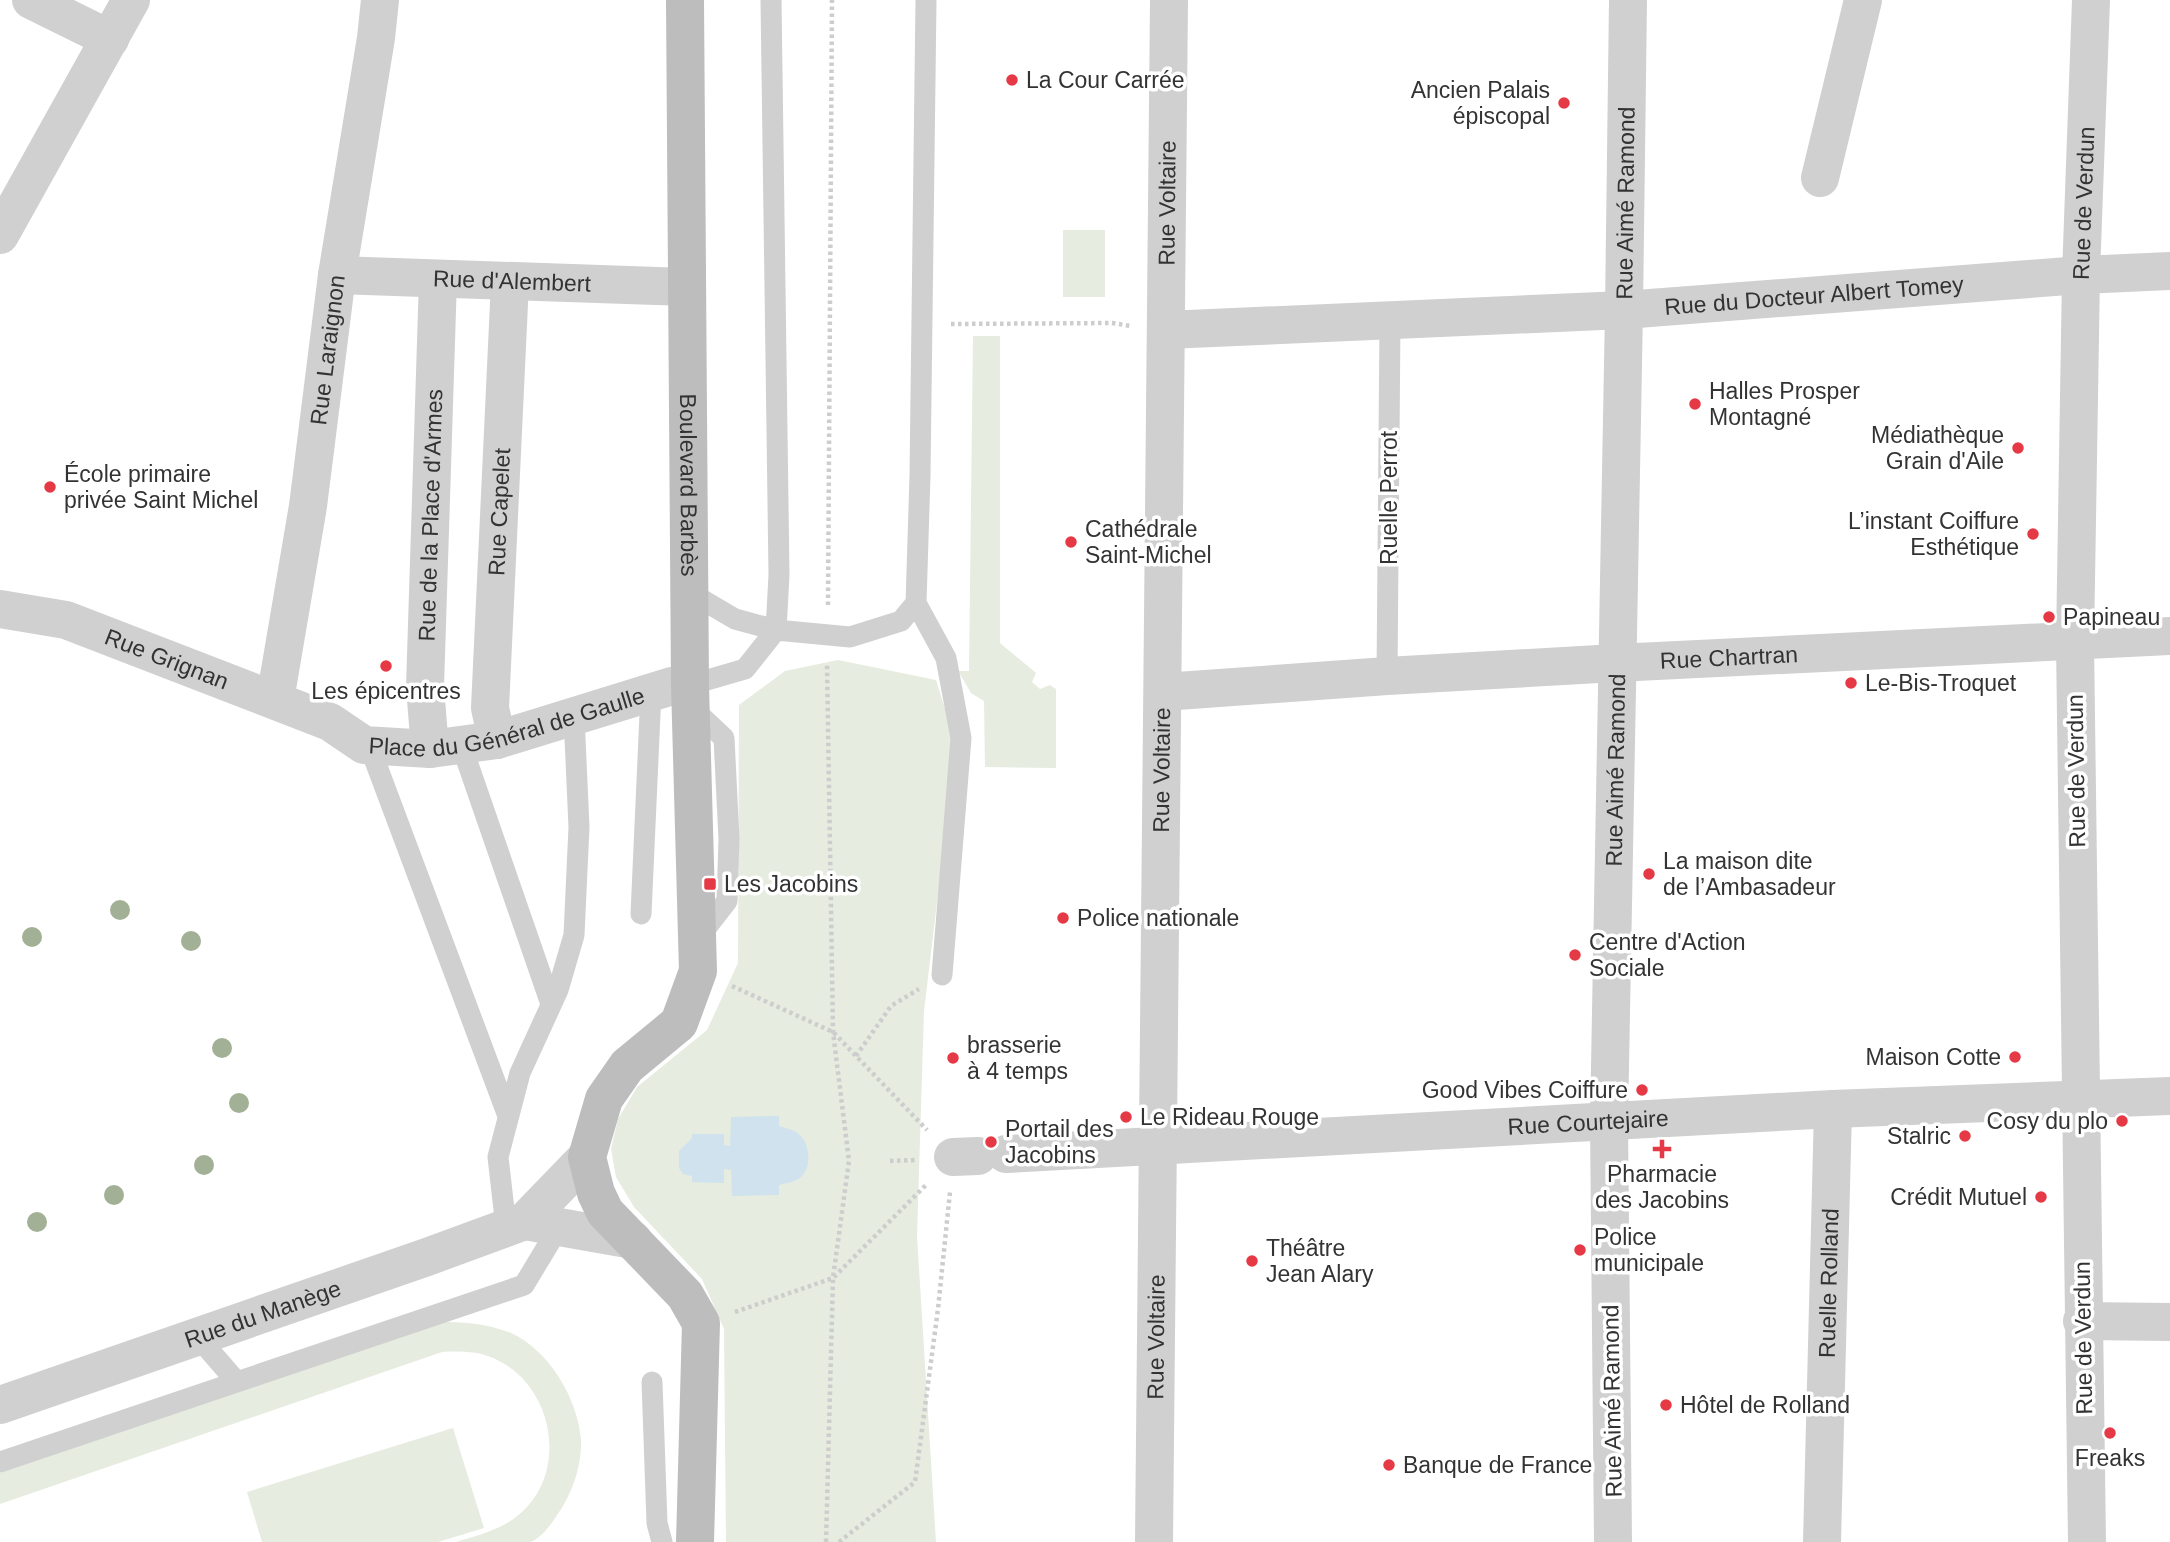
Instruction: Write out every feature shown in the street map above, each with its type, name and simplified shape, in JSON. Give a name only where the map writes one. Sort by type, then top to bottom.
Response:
[{"type":"main road","name":"Boulevard Barbès","points":[[685,0],[691,696],[698,955]]},
{"type":"main road","points":[[695,1542],[701,1323],[685,1295],[605,1212],[596,1193],[587,1157],[604,1099],[627,1066],[679,1023],[698,955]]},
{"type":"street","points":[[32,0],[110,38]]},
{"type":"street","points":[[0,235],[131,0]]},
{"type":"street","name":"Rue Laraignon","points":[[275,701],[308,506],[337,275],[380,0]]},
{"type":"street","name":"Rue Voltaire","points":[[1154,1542],[1169,0]]},
{"type":"street","name":"Rue Aimé Ramond","points":[[1613,1542],[1609,1121],[1625,310],[1628,0]]},
{"type":"street","points":[[1820,178],[1863,0]]},
{"type":"street","name":"Rue de Verdun","points":[[2087,1542],[2075,642],[2081,275],[2091,0]]},
{"type":"street","name":"Rue du Docteur Albert Tomey","points":[[1166,330],[1625,310],[2081,275],[2170,271]]},
{"type":"street","name":"Rue d'Alembert","points":[[337,275],[686,287]]},
{"type":"street","name":"Rue de la Place d'Armes","points":[[438,279],[425,687],[463,744]]},
{"type":"street","name":"Rue Capelet","points":[[463,744],[490,708],[510,282]]},
{"type":"street","name":"Rue Grignan","points":[[0,609],[66,620],[330,722]]},
{"type":"street","name":"Rue Chartran","points":[[1163,692],[1616,663],[2170,636]]},
{"type":"street","name":"Place du Général de Gaulle","points":[[330,722],[364,745],[463,744],[575,716],[672,686],[691,696]]},
{"type":"street","name":"Rue Courtejaire","points":[[979,1156],[1833,1109],[2170,1096]]},
{"type":"street","name":"Ruelle Rolland","points":[[1822,1542],[1833,1109]]},
{"type":"street","name":"Rue du Manège","points":[[0,1405],[428,1257],[530,1225],[587,1157]]},
{"type":"street","points":[[530,1225],[633,1240]]},
{"type":"street","points":[[2082,1321],[2170,1322]]},
{"type":"lane","points":[[691,696],[745,670],[776,629],[779,575],[771,0]]},
{"type":"lane","points":[[926,0],[916,603],[946,658],[961,738],[942,975]]},
{"type":"lane","name":"Ruelle Perrot","points":[[1387,676],[1390,321]]},
{"type":"lane","points":[[690,599],[701,599],[735,619],[776,629],[850,637],[901,621],[916,603]]},
{"type":"lane","points":[[641,914],[651,692]]},
{"type":"lane","points":[[0,1462],[524,1285],[530,1225],[498,1157],[520,1073],[551,1004],[574,935],[579,827],[575,716]]},
{"type":"lane","points":[[463,744],[551,1004]]},
{"type":"lane","points":[[369,745],[508,1116]]},
{"type":"lane","points":[[197,1336],[236,1381]]},
{"type":"lane","points":[[652,1382],[657,1523],[662,1542]]},
{"type":"path","points":[[826,1542],[833,1278],[849,1161],[833,1032],[828,634],[832,0]]},
{"type":"path","points":[[922,324],[1112,323]]},
{"type":"path","points":[[698,955],[833,1032],[856,1056],[979,1156]]},
{"type":"path","points":[[856,1056],[891,1006],[942,975]]},
{"type":"path","points":[[701,1323],[833,1278],[979,1156]]},
{"type":"path","points":[[839,1542],[915,1482],[938,1309],[979,1156]]},
{"type":"shaded area","points":[[1063,230],[1105,230],[1105,297],[1063,297]]},
{"type":"shaded area","points":[[973,336],[1000,336],[1000,643],[1036,673],[1032,682],[1040,689],[1050,685],[1056,689],[1056,768],[985,767],[984,701],[971,693],[958,671],[969,671]]},
{"type":"shaded area","points":[[838,660],[936,680],[956,744],[924,1011],[917,1236],[936,1542],[726,1542],[724,1329],[702,1279],[634,1207],[616,1177],[611,1149],[618,1119],[637,1087],[707,1030],[738,963],[739,705],[785,671]]},
{"type":"shaded area","points":[[437,1322],[474,1324],[511,1333],[538,1351],[568,1393],[579,1424],[579,1466],[563,1506],[545,1531],[531,1542],[456,1542],[485,1533],[520,1514],[539,1489],[547,1470],[548,1428],[531,1389],[517,1373],[499,1361],[478,1353],[442,1352],[0,1504],[0,1473]]},
{"type":"shaded area","points":[[453,1428],[484,1528],[438,1542],[262,1542],[247,1492]]},
{"type":"water","points":[[779,1116],[779,1126],[793,1130],[803,1139],[808,1162],[801,1177],[779,1185],[779,1195],[732,1196],[731,1170],[724,1169],[724,1183],[692,1182],[692,1176],[683,1174],[679,1168],[679,1151],[692,1138],[692,1134],[724,1134],[724,1145],[730,1146],[731,1117]]},
{"type":"place","name":"La Cour Carrée","points":[[1012,80]]},
{"type":"place","name":"Ancien Palais épiscopal","points":[[1564,103]]},
{"type":"place","name":"Halles Prosper Montagné","points":[[1695,404]]},
{"type":"place","name":"Médiathèque Grain d'Aile","points":[[2018,448]]},
{"type":"place","name":"École primaire privée Saint Michel","points":[[50,487]]},
{"type":"place","name":"L’instant Coiffure Esthétique","points":[[2033,534]]},
{"type":"place","name":"Cathédrale Saint-Michel","points":[[1071,542]]},
{"type":"place","name":"Papineau","points":[[2049,617]]},
{"type":"place","name":"Les épicentres","points":[[386,666]]},
{"type":"place","name":"Le-Bis-Troquet","points":[[1851,683]]},
{"type":"place","name":"La maison dite de l’Ambasadeur","points":[[1649,874]]},
{"type":"place","name":"Les Jacobins","points":[[710,884]]},
{"type":"place","name":"Police nationale","points":[[1063,918]]},
{"type":"place","name":"Centre d'Action Sociale","points":[[1575,955]]},
{"type":"place","name":"Maison Cotte","points":[[2015,1057]]},
{"type":"place","name":"brasserie à 4 temps","points":[[953,1058]]},
{"type":"place","name":"Good Vibes Coiffure","points":[[1642,1090]]},
{"type":"place","name":"Le Rideau Rouge","points":[[1126,1117]]},
{"type":"place","name":"Cosy du plo","points":[[2122,1121]]},
{"type":"place","name":"Stalric","points":[[1965,1136]]},
{"type":"place","name":"Portail des Jacobins","points":[[991,1142]]},
{"type":"place","name":"Pharmacie des Jacobins","points":[[1662,1149]]},
{"type":"place","name":"Crédit Mutuel","points":[[2041,1197]]},
{"type":"place","name":"Police municipale","points":[[1580,1250]]},
{"type":"place","name":"Théâtre Jean Alary","points":[[1252,1261]]},
{"type":"place","name":"Hôtel de Rolland","points":[[1666,1405]]},
{"type":"place","name":"Freaks","points":[[2110,1433]]},
{"type":"place","name":"Banque de France","points":[[1389,1465]]}]
